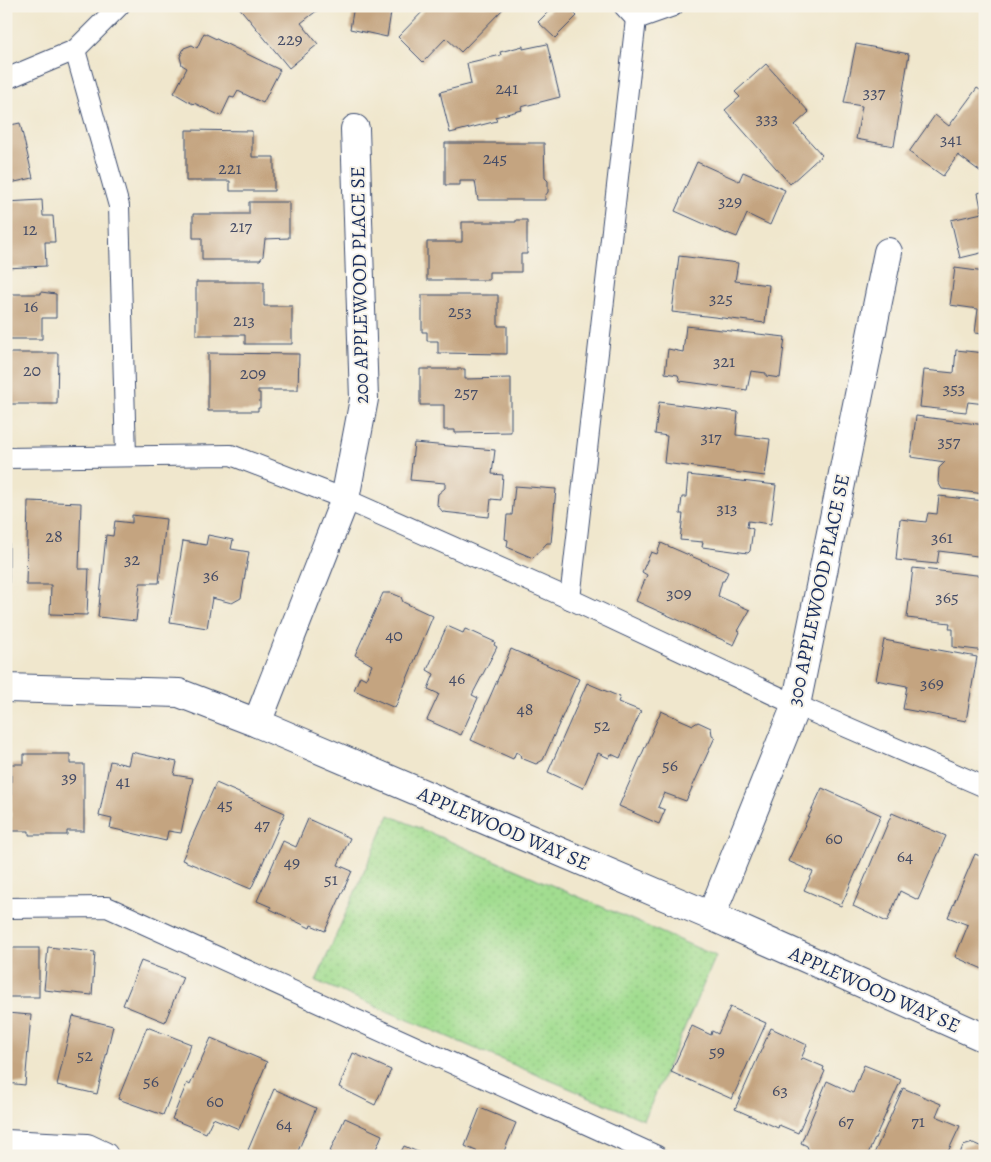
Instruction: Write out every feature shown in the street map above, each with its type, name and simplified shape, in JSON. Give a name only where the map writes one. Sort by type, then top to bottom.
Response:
[{"type":"street","name":"200 APPLEWOOD PLACE SE","points":[[257,723],[345,499],[364,399],[355,129]]},
{"type":"street","name":"300 APPLEWOOD PLACE SE","points":[[711,916],[796,704],[888,252]]},
{"type":"street","name":"APPLEWOOD WAY SE","points":[[6,688],[179,693],[257,723],[711,916],[985,1038]]},
{"type":"street","points":[[6,1144],[87,1148],[104,1156]]},
{"type":"lane","points":[[6,79],[75,50],[119,6]]},
{"type":"lane","points":[[570,599],[630,12],[673,6]]},
{"type":"lane","points":[[75,50],[120,206],[126,456]]},
{"type":"lane","points":[[6,458],[231,455],[345,499],[570,599],[796,704],[985,787]]},
{"type":"lane","points":[[6,908],[107,907],[657,1156]]},
{"type":"green space","points":[[389,815],[716,956],[644,1120],[316,981]]},
{"type":"building","points":[[238,6],[316,6],[319,9],[301,23],[318,44],[289,68]]},
{"type":"building","points":[[354,6],[392,6],[387,37],[350,29]]},
{"type":"building","points":[[428,6],[506,6],[461,52],[446,38],[423,62],[398,37]]},
{"type":"building","points":[[554,6],[567,6],[577,16],[555,38],[538,22]]},
{"type":"building","points":[[204,33],[280,70],[263,103],[238,91],[234,98],[230,97],[221,116],[193,104],[174,93],[187,68],[182,65],[180,57],[184,48],[192,45],[197,48]]},
{"type":"building","points":[[547,44],[560,97],[521,107],[522,110],[495,117],[497,121],[450,133],[440,92],[471,84],[467,63],[501,55],[500,52],[523,46],[523,49]]},
{"type":"building","points":[[856,44],[909,54],[894,146],[856,139],[862,106],[844,103]]},
{"type":"building","points":[[766,64],[809,112],[795,125],[822,155],[790,184],[725,110],[740,97],[735,92]]},
{"type":"building","points":[[977,88],[985,93],[985,166],[981,172],[958,155],[943,176],[909,152],[935,115],[949,126]]},
{"type":"building","points":[[20,123],[33,178],[6,184],[6,126]]},
{"type":"building","points":[[186,130],[252,131],[252,157],[274,157],[274,191],[230,191],[230,181],[186,181]]},
{"type":"building","points":[[445,143],[544,143],[545,178],[548,181],[548,192],[545,200],[478,200],[475,181],[460,181],[460,185],[445,185]]},
{"type":"building","points":[[697,162],[739,181],[743,172],[785,190],[770,225],[747,214],[737,237],[675,211]]},
{"type":"building","points":[[985,191],[985,252],[960,258],[951,220],[982,213],[978,193]]},
{"type":"building","points":[[42,200],[43,216],[53,216],[55,242],[45,242],[46,266],[6,268],[6,202]]},
{"type":"building","points":[[249,202],[289,202],[289,238],[265,239],[263,256],[260,260],[202,260],[202,238],[193,238],[193,214],[249,214]]},
{"type":"building","points":[[516,220],[527,220],[527,254],[521,254],[521,272],[489,272],[489,280],[427,280],[427,242],[462,242],[462,222],[516,222]]},
{"type":"building","points":[[679,256],[738,263],[735,281],[769,285],[765,323],[672,312]]},
{"type":"building","points":[[955,268],[985,272],[985,334],[975,333],[978,309],[950,305]]},
{"type":"building","points":[[196,282],[264,282],[264,306],[292,306],[292,344],[245,344],[245,335],[196,335]]},
{"type":"building","points":[[41,292],[56,294],[56,318],[42,318],[42,339],[6,339],[6,294],[41,294]]},
{"type":"building","points":[[422,295],[498,295],[498,326],[507,326],[507,354],[438,353],[438,341],[427,341],[427,332],[422,332]]},
{"type":"building","points":[[686,326],[785,337],[780,378],[766,376],[766,373],[751,371],[747,390],[680,381],[678,375],[665,373],[668,349],[683,352]]},
{"type":"building","points":[[956,350],[985,353],[985,404],[968,402],[966,412],[920,407],[924,370],[954,373]]},
{"type":"building","points":[[6,353],[58,353],[57,404],[6,404]]},
{"type":"building","points":[[208,353],[299,354],[298,390],[258,390],[258,393],[260,393],[260,408],[258,408],[258,411],[208,411]]},
{"type":"building","points":[[420,369],[465,369],[465,379],[511,378],[511,432],[455,433],[455,430],[444,430],[444,405],[420,405]]},
{"type":"building","points":[[659,402],[738,412],[736,435],[770,439],[765,476],[664,463],[667,436],[655,434]]},
{"type":"building","points":[[916,416],[985,425],[985,494],[942,489],[938,482],[939,468],[945,462],[911,457]]},
{"type":"building","points":[[414,443],[495,450],[492,474],[503,475],[501,500],[491,499],[489,517],[443,512],[437,505],[438,494],[445,488],[445,483],[410,480]]},
{"type":"building","points":[[688,475],[776,485],[771,524],[748,521],[747,527],[753,529],[750,551],[748,553],[702,547],[703,542],[680,540],[683,514],[680,514],[682,497],[686,497]]},
{"type":"building","points":[[515,486],[556,489],[551,543],[547,543],[533,558],[507,547],[508,540],[505,539],[507,515],[512,515]]},
{"type":"building","points":[[939,496],[985,501],[985,557],[939,551],[937,564],[896,560],[900,519],[926,522],[928,513],[937,514]]},
{"type":"building","points":[[28,501],[81,503],[79,569],[89,569],[87,615],[50,614],[51,585],[26,585]]},
{"type":"building","points":[[132,515],[166,519],[159,583],[140,583],[136,621],[98,617],[106,535],[113,536],[115,521],[132,523]]},
{"type":"building","points":[[6,521],[9,521],[9,616],[6,616]]},
{"type":"building","points":[[208,535],[233,540],[231,549],[249,552],[241,598],[232,603],[212,598],[207,628],[170,622],[183,541],[206,545]]},
{"type":"building","points":[[661,543],[728,572],[724,581],[722,581],[718,596],[750,610],[738,631],[740,632],[734,645],[636,601],[647,575],[642,572],[651,552],[657,554]]},
{"type":"building","points":[[913,568],[985,576],[985,651],[953,647],[953,629],[949,629],[950,623],[907,618]]},
{"type":"building","points":[[383,593],[391,593],[401,597],[403,602],[433,616],[395,708],[354,690],[360,676],[366,679],[372,665],[355,655]]},
{"type":"building","points":[[447,626],[463,633],[465,629],[473,632],[495,642],[494,645],[497,647],[472,695],[478,698],[461,735],[427,720],[439,694],[428,689],[434,674],[427,670]]},
{"type":"building","points":[[884,640],[977,657],[966,721],[903,709],[907,686],[876,680]]},
{"type":"building","points":[[511,649],[579,679],[543,760],[536,764],[521,758],[520,754],[516,752],[513,759],[471,740]]},
{"type":"building","points":[[587,683],[620,697],[618,702],[641,711],[620,758],[611,754],[609,758],[598,753],[583,788],[548,772]]},
{"type":"building","points":[[661,711],[693,725],[698,722],[711,728],[712,735],[715,737],[686,801],[664,793],[658,807],[665,810],[659,824],[619,806]]},
{"type":"building","points":[[131,752],[177,762],[174,775],[193,778],[181,833],[168,831],[166,841],[110,828],[112,819],[99,816],[110,761],[128,765]]},
{"type":"building","points":[[24,754],[70,754],[70,764],[84,764],[84,831],[67,831],[67,835],[29,835],[29,831],[11,831],[11,764],[24,764]]},
{"type":"building","points":[[216,783],[285,813],[251,889],[182,860]]},
{"type":"building","points":[[822,788],[881,815],[841,906],[804,890],[813,872],[788,861]]},
{"type":"building","points":[[892,813],[946,836],[918,900],[900,891],[887,922],[853,906]]},
{"type":"building","points":[[308,819],[350,838],[338,865],[352,871],[325,931],[311,925],[310,928],[257,901],[283,841],[296,847]]},
{"type":"building","points":[[975,854],[985,858],[985,970],[955,957],[968,925],[948,917]]},
{"type":"building","points":[[48,947],[95,952],[92,995],[44,990]]},
{"type":"building","points":[[6,948],[39,948],[39,997],[6,997]]},
{"type":"building","points":[[141,961],[183,977],[165,1022],[123,1005]]},
{"type":"building","points":[[730,1007],[766,1023],[732,1099],[671,1072],[692,1026],[711,1035],[712,1031],[718,1034]]},
{"type":"building","points":[[6,1013],[31,1015],[25,1085],[6,1083]]},
{"type":"building","points":[[73,1016],[113,1026],[97,1094],[57,1085]]},
{"type":"building","points":[[147,1027],[191,1044],[163,1115],[118,1099]]},
{"type":"building","points":[[771,1028],[807,1045],[800,1061],[803,1058],[824,1067],[823,1070],[825,1071],[798,1133],[779,1125],[778,1128],[735,1109]]},
{"type":"building","points":[[211,1038],[267,1062],[239,1129],[213,1118],[206,1133],[172,1119],[187,1083],[190,1085]]},
{"type":"building","points":[[353,1053],[391,1070],[375,1105],[339,1087]]},
{"type":"building","points":[[864,1065],[901,1080],[867,1156],[810,1154],[807,1146],[801,1143],[827,1081],[853,1093]]},
{"type":"building","points":[[903,1088],[941,1104],[936,1116],[960,1126],[946,1156],[873,1156]]},
{"type":"building","points":[[274,1089],[316,1108],[296,1156],[258,1156],[259,1154],[248,1150]]},
{"type":"building","points":[[480,1108],[516,1123],[502,1156],[487,1156],[465,1146]]},
{"type":"building","points":[[345,1118],[382,1135],[373,1156],[328,1156]]},
{"type":"building","points":[[985,1140],[985,1156],[959,1156],[963,1146],[973,1143],[982,1147]]},
{"type":"building","points":[[404,1146],[427,1156],[399,1156]]}]
